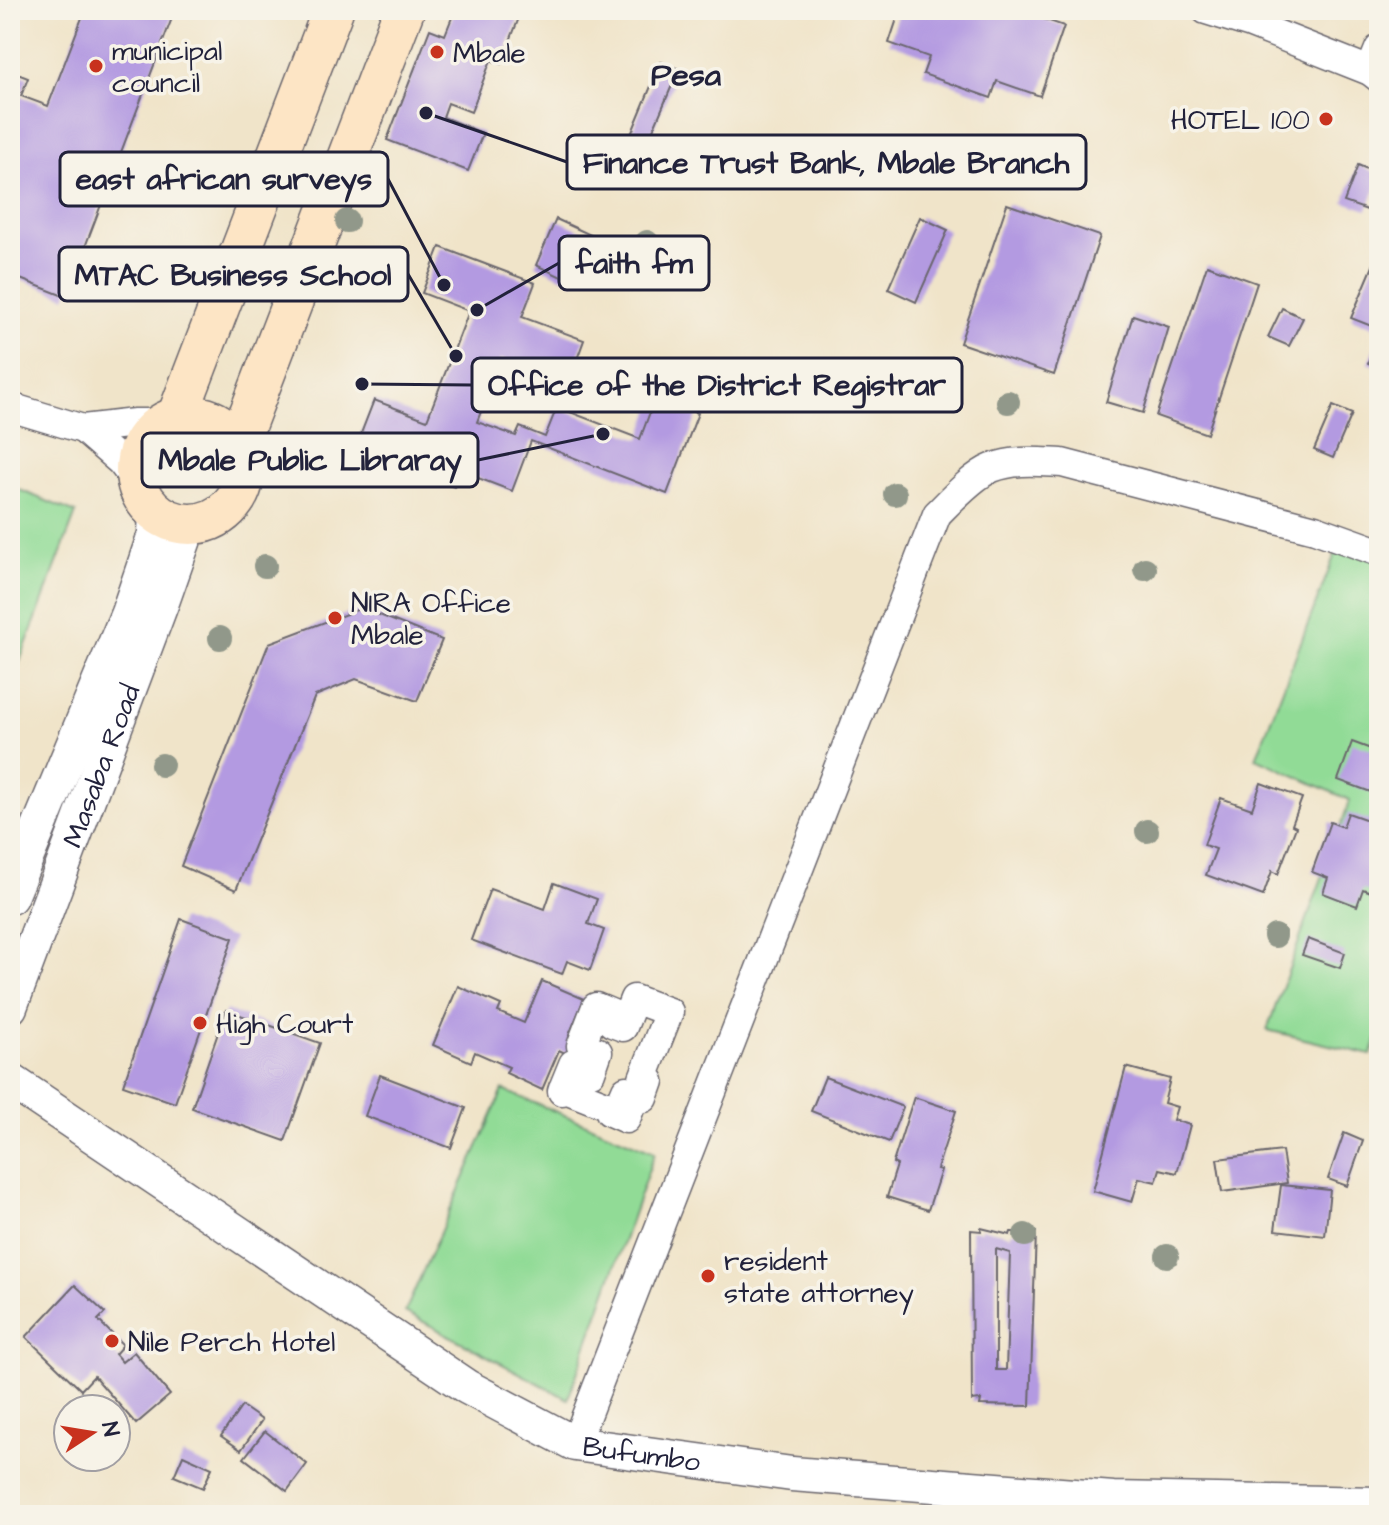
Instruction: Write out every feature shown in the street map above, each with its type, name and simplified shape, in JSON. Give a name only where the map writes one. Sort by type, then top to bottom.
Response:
[{"type":"main road","points":[[170,420],[201,417],[222,426],[238,444],[245,471],[237,499],[216,518],[161,507],[136,461],[145,439],[170,420],[333,10]]},
{"type":"main road","points":[[238,444],[404,10]]},
{"type":"street","points":[[1206,10],[1376,66]]},
{"type":"street","points":[[10,407],[83,429],[170,420]]},
{"type":"street","points":[[10,897],[128,613],[161,507],[121,462],[83,429]]},
{"type":"street","points":[[575,1444],[937,514],[990,468],[1026,461],[1062,463],[1315,529],[1379,552]]},
{"type":"street","name":"Masaba Road","points":[[10,1007],[159,612],[161,507]]},
{"type":"street","points":[[562,1091],[563,1088],[575,1093],[587,1098],[611,1107],[610,1112],[626,1119],[633,1101],[623,1097],[626,1090],[644,1098],[650,1081],[643,1078],[669,1012],[634,999],[623,1027],[612,1023],[615,1015],[596,1007],[581,1046],[598,1052],[591,1072],[573,1064],[567,1078],[562,1091]]},
{"type":"street","name":"Bufumbo","points":[[10,1080],[467,1387],[575,1444],[792,1474],[1113,1499],[1379,1504]]},
{"type":"green space","points":[[10,486],[76,513],[10,687]]},
{"type":"green space","points":[[1339,544],[1379,560],[1379,1033],[1371,1055],[1267,1030],[1350,800],[1256,758]]},
{"type":"green space","points":[[503,1090],[655,1152],[568,1399],[405,1312]]},
{"type":"building","points":[[85,10],[175,10],[66,297],[10,275],[10,141],[16,126],[10,124],[10,71],[28,78],[21,96],[48,106]]},
{"type":"building","points":[[455,10],[522,10],[501,64],[491,60],[471,112],[448,103],[443,117],[483,133],[468,171],[387,140],[430,29],[445,35]]},
{"type":"building","points":[[900,10],[1018,10],[1064,26],[1040,96],[997,81],[991,98],[923,74],[929,57],[889,43]]},
{"type":"building","points":[[661,62],[679,69],[647,144],[630,137]]},
{"type":"building","points":[[1358,165],[1379,174],[1367,210],[1344,202]]},
{"type":"building","points":[[1007,204],[1100,236],[1054,375],[960,343]]},
{"type":"building","points":[[920,217],[948,230],[916,302],[888,289]]},
{"type":"building","points":[[556,219],[595,237],[574,283],[536,265]]},
{"type":"building","points":[[440,247],[535,283],[522,317],[584,340],[568,384],[501,359],[477,422],[516,436],[520,427],[545,437],[557,407],[640,439],[656,396],[698,413],[667,494],[531,441],[512,491],[460,471],[454,487],[355,449],[374,400],[427,420],[469,311],[422,293]]},
{"type":"building","points":[[1379,252],[1379,329],[1351,318]]},
{"type":"building","points":[[1207,265],[1257,283],[1207,434],[1156,416]]},
{"type":"building","points":[[1282,308],[1303,318],[1289,346],[1268,337]]},
{"type":"building","points":[[1133,315],[1169,327],[1143,413],[1106,402]]},
{"type":"building","points":[[1379,335],[1379,367],[1368,363]]},
{"type":"building","points":[[1333,406],[1352,414],[1333,458],[1314,450]]},
{"type":"building","points":[[362,608],[442,640],[417,701],[356,679],[315,696],[236,890],[181,866],[269,643]]},
{"type":"building","points":[[1352,742],[1379,752],[1379,795],[1338,780]]},
{"type":"building","points":[[1261,783],[1302,798],[1292,825],[1296,827],[1278,874],[1272,871],[1263,896],[1206,875],[1216,849],[1204,845],[1221,798],[1252,809]]},
{"type":"building","points":[[1348,813],[1379,824],[1379,895],[1363,889],[1357,906],[1323,893],[1328,878],[1312,872],[1330,822],[1343,827]]},
{"type":"building","points":[[554,883],[597,899],[588,924],[604,930],[590,970],[567,961],[562,974],[471,940],[490,889],[545,909]]},
{"type":"building","points":[[181,919],[233,938],[175,1103],[123,1085]]},
{"type":"building","points":[[1308,939],[1345,953],[1340,968],[1302,955]]},
{"type":"building","points":[[542,981],[584,999],[569,1035],[576,1039],[569,1055],[559,1050],[542,1090],[506,1073],[509,1067],[475,1052],[471,1062],[433,1045],[458,986],[501,1005],[498,1012],[524,1023]]},
{"type":"building","points":[[226,1010],[320,1043],[285,1141],[192,1108]]},
{"type":"building","points":[[1126,1067],[1170,1079],[1164,1103],[1177,1107],[1173,1120],[1190,1125],[1177,1173],[1160,1169],[1156,1182],[1139,1178],[1132,1202],[1093,1191]]},
{"type":"building","points":[[380,1075],[466,1108],[451,1148],[365,1116]]},
{"type":"building","points":[[825,1077],[903,1107],[889,1142],[811,1111]]},
{"type":"building","points":[[914,1097],[956,1111],[937,1169],[941,1170],[928,1210],[887,1197],[897,1165],[893,1163]]},
{"type":"building","points":[[1344,1133],[1363,1141],[1347,1186],[1328,1179]]},
{"type":"building","points":[[1282,1151],[1287,1183],[1222,1192],[1217,1159]]},
{"type":"building","points":[[1281,1185],[1330,1190],[1325,1236],[1275,1230]]},
{"type":"building","points":[[981,1228],[1010,1235],[1011,1232],[1036,1232],[1030,1406],[980,1405],[981,1400],[972,1401],[971,1230],[981,1231]],"holes":[[[996,1249],[1010,1253],[1006,1370],[996,1370]]]},
{"type":"building","points":[[75,1285],[105,1313],[98,1320],[123,1345],[115,1354],[122,1362],[134,1352],[170,1395],[136,1424],[132,1419],[132,1393],[109,1393],[94,1376],[81,1390],[26,1337]]},
{"type":"building","points":[[242,1406],[262,1420],[241,1450],[221,1436]]},
{"type":"building","points":[[265,1431],[307,1464],[287,1491],[244,1458]]},
{"type":"building","points":[[183,1455],[212,1468],[203,1488],[174,1476]]},
{"type":"place","name":"Mbale","points":[[437,52]]},
{"type":"place","name":"municipal council","points":[[96,66]]},
{"type":"place","name":"Finance Trust Bank, Mbale Branch","points":[[426,113]]},
{"type":"place","name":"HOTEL 100","points":[[1326,119]]},
{"type":"place","name":"east african surveys","points":[[444,285]]},
{"type":"place","name":"faith fm","points":[[477,310]]},
{"type":"place","name":"MTAC Business School","points":[[456,356]]},
{"type":"place","name":"Office of the District Registrar","points":[[362,384]]},
{"type":"place","name":"Mbale Public Libraray","points":[[603,434]]},
{"type":"place","name":"NIRA Office Mbale","points":[[335,618]]},
{"type":"place","name":"High Court","points":[[200,1023]]},
{"type":"place","name":"resident state attorney","points":[[708,1276]]},
{"type":"place","name":"Nile Perch Hotel","points":[[112,1341]]},
{"type":"district","name":"Pesa","points":[[686,74]]}]
